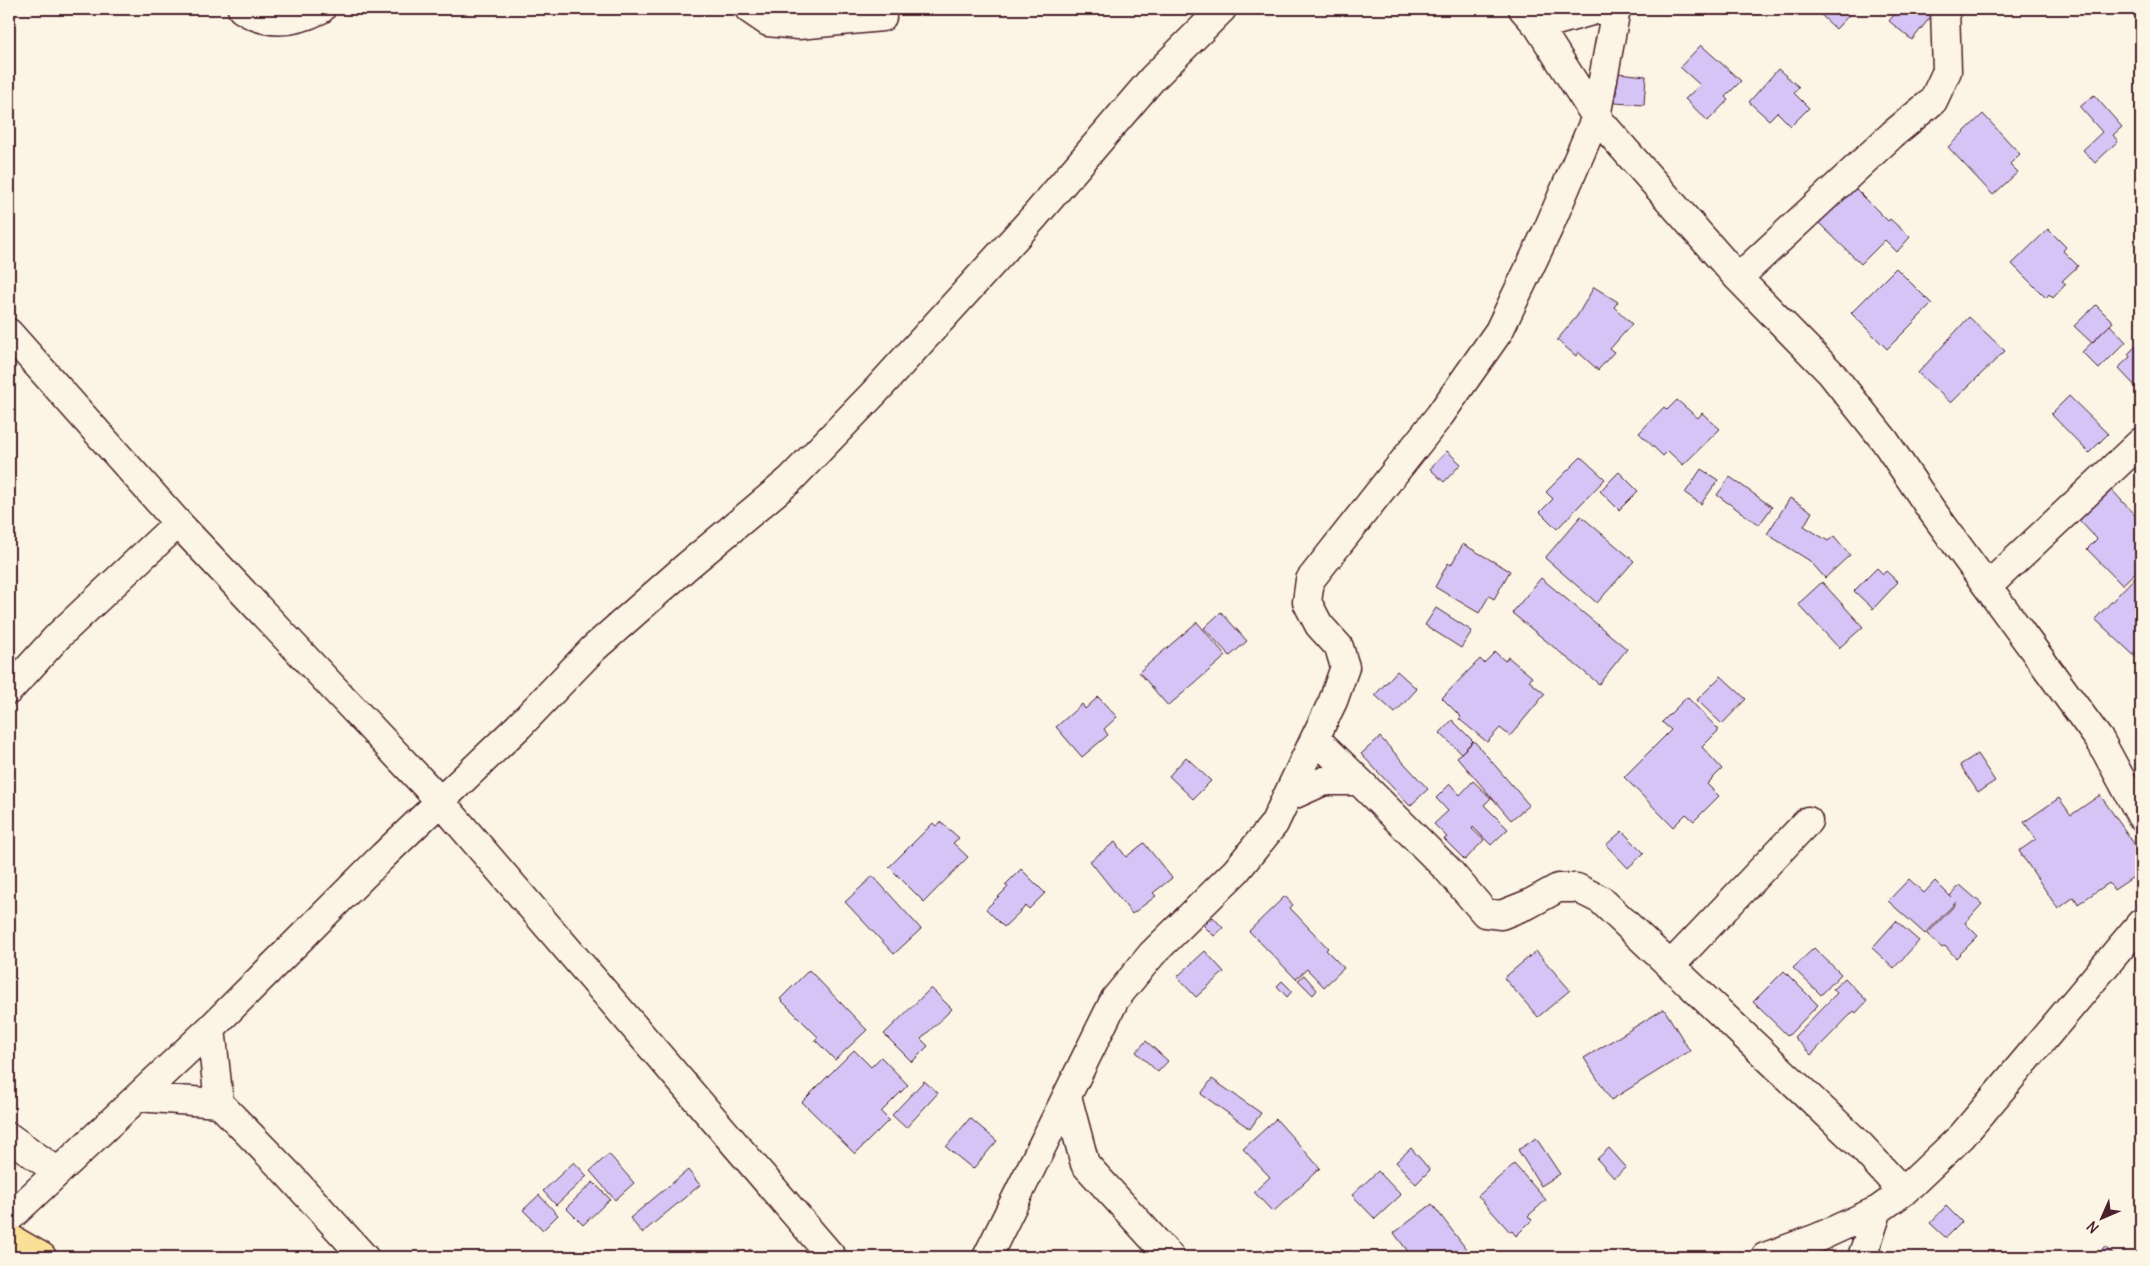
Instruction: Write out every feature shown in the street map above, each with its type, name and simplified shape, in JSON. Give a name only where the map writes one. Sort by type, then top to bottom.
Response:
[{"type":"main road","points":[[9,1238],[42,1257]]},
{"type":"street","points":[[242,9],[254,17],[280,22],[305,17],[321,9]]},
{"type":"street","points":[[749,9],[768,22],[798,26],[882,17]]},
{"type":"street","points":[[9,1218],[211,1028],[382,856],[442,802],[594,649],[686,567],[790,480],[875,392],[1035,216],[1152,78],[1222,9]]},
{"type":"street","points":[[1599,9],[1531,18],[1596,117],[1738,278],[1831,373],[1885,440],[1930,508],[2101,742],[2139,808]]},
{"type":"street","points":[[987,1257],[1115,999],[1152,954],[1236,871],[1274,824],[1333,701],[1345,666],[1339,647],[1319,625],[1307,602],[1310,580],[1440,415],[1499,331],[1548,229],[1596,117],[1616,9]]},
{"type":"street","points":[[1738,278],[1893,134],[1933,101],[1947,71],[1945,9]]},
{"type":"street","points":[[9,333],[178,522],[442,802],[832,1257]]},
{"type":"street","points":[[1988,586],[2141,442]]},
{"type":"street","points":[[9,690],[59,635],[178,522]]},
{"type":"street","points":[[1316,738],[1448,870],[1485,913],[1501,915],[1530,904],[1558,888],[1577,888],[1602,900],[1672,964],[1861,1146],[1903,1192]]},
{"type":"street","points":[[1286,798],[1324,781],[1359,781]]},
{"type":"street","points":[[1672,964],[1808,821]]},
{"type":"street","points":[[1764,1257],[1817,1238],[1878,1210],[1903,1192],[1962,1136],[2141,923]]},
{"type":"street","points":[[211,1028],[219,1103],[290,1176],[364,1257]]},
{"type":"street","points":[[1067,1096],[1084,1164],[1170,1257]]},
{"type":"street","points":[[138,1097],[219,1103]]},
{"type":"street","points":[[9,1137],[58,1172]]},
{"type":"street","points":[[1862,1257],[1878,1210]]},
{"type":"building","points":[[1828,9],[1850,9],[1853,11],[1836,29],[1821,15]]},
{"type":"building","points":[[1899,9],[1937,9],[1912,40],[1889,21]]},
{"type":"building","points":[[1701,45],[1741,81],[1725,97],[1728,100],[1708,121],[1685,99],[1700,85],[1680,67]]},
{"type":"building","points":[[1778,69],[1799,87],[1794,93],[1809,108],[1791,126],[1777,112],[1769,120],[1749,102]]},
{"type":"building","points":[[1618,73],[1646,76],[1644,105],[1615,103]]},
{"type":"building","points":[[2094,95],[2122,127],[2113,135],[2118,141],[2095,163],[2083,150],[2102,132],[2080,107]]},
{"type":"building","points":[[1983,114],[2020,154],[2010,164],[2018,172],[1993,195],[1948,147]]},
{"type":"building","points":[[1854,187],[1888,221],[1890,219],[1910,237],[1897,252],[1885,240],[1861,264],[1819,223]]},
{"type":"building","points":[[2048,229],[2066,247],[2063,251],[2078,266],[2062,281],[2066,284],[2053,298],[2049,294],[2046,298],[2012,264]]},
{"type":"building","points":[[1896,268],[1932,304],[1887,349],[1851,313]]},
{"type":"building","points":[[1594,287],[1618,302],[1614,307],[1632,324],[1610,349],[1614,352],[1598,370],[1578,352],[1576,356],[1557,340],[1577,316]]},
{"type":"building","points":[[2096,305],[2113,322],[2092,343],[2074,326]]},
{"type":"building","points":[[1969,317],[2005,351],[1951,403],[1918,373]]},
{"type":"building","points":[[2110,325],[2126,342],[2099,369],[2082,352]]},
{"type":"building","points":[[2141,341],[2141,386],[2138,389],[2118,368],[2130,357],[2128,354]]},
{"type":"building","points":[[2069,396],[2108,434],[2089,453],[2051,414]]},
{"type":"building","points":[[1677,400],[1698,418],[1702,413],[1720,429],[1683,465],[1668,451],[1663,456],[1639,433],[1664,407],[1667,410]]},
{"type":"building","points":[[1447,451],[1461,464],[1444,482],[1430,469]]},
{"type":"building","points":[[1581,457],[1605,479],[1557,529],[1540,512],[1553,499],[1546,492]]},
{"type":"building","points":[[1701,469],[1718,480],[1701,504],[1685,493]]},
{"type":"building","points":[[1619,472],[1638,491],[1619,510],[1600,491]]},
{"type":"building","points":[[1730,477],[1772,507],[1759,525],[1717,495]]},
{"type":"building","points":[[2112,490],[2141,522],[2141,567],[2122,585],[2087,549],[2097,539],[2079,520]]},
{"type":"building","points":[[1790,498],[1812,512],[1804,526],[1828,541],[1834,536],[1850,555],[1825,578],[1810,561],[1767,534]]},
{"type":"building","points":[[1581,516],[1634,561],[1597,603],[1545,558]]},
{"type":"building","points":[[1463,544],[1510,571],[1494,599],[1489,596],[1479,613],[1435,587],[1448,563],[1451,565]]},
{"type":"building","points":[[1877,568],[1883,574],[1886,571],[1898,582],[1873,609],[1854,591]]},
{"type":"building","points":[[2141,571],[2141,662],[2095,619]]},
{"type":"building","points":[[1541,578],[1627,649],[1599,684],[1512,613]]},
{"type":"building","points":[[1822,582],[1863,627],[1839,648],[1798,604]]},
{"type":"building","points":[[1436,608],[1472,631],[1461,648],[1425,625]]},
{"type":"building","points":[[1221,612],[1247,641],[1230,656],[1204,628]]},
{"type":"building","points":[[1197,622],[1226,656],[1168,706],[1139,672]]},
{"type":"building","points":[[1495,652],[1505,661],[1508,657],[1532,677],[1529,681],[1545,694],[1510,736],[1500,728],[1487,742],[1459,719],[1461,717],[1442,698],[1480,659],[1484,663]]},
{"type":"building","points":[[1397,671],[1417,689],[1395,713],[1375,695]]},
{"type":"building","points":[[1721,676],[1746,699],[1722,724],[1697,700]]},
{"type":"building","points":[[1098,697],[1117,717],[1104,729],[1108,735],[1082,757],[1056,727],[1082,704],[1085,709]]},
{"type":"building","points":[[1687,697],[1719,730],[1702,747],[1722,769],[1707,784],[1719,796],[1694,821],[1686,814],[1673,827],[1624,777],[1671,730],[1662,722]]},
{"type":"building","points":[[1452,720],[1473,741],[1461,753],[1440,733]]},
{"type":"building","points":[[1380,737],[1428,789],[1410,806],[1361,754]]},
{"type":"building","points":[[1474,741],[1529,805],[1511,820],[1457,757]]},
{"type":"building","points":[[1977,754],[1995,781],[1978,792],[1960,765]]},
{"type":"building","points":[[1186,757],[1211,781],[1193,799],[1169,776]]},
{"type":"building","points":[[1473,781],[1491,798],[1484,805],[1508,829],[1491,845],[1473,827],[1472,829],[1484,840],[1465,860],[1444,839],[1447,837],[1434,824],[1448,811],[1436,798],[1450,784],[1460,795]]},
{"type":"building","points":[[2100,795],[2140,852],[2138,853],[2141,857],[2141,872],[2114,890],[2109,883],[2078,904],[2074,897],[2058,909],[2019,851],[2036,839],[2024,822],[2059,798],[2071,815]]},
{"type":"building","points":[[941,822],[959,838],[953,843],[968,857],[924,902],[889,867],[933,823],[936,826]]},
{"type":"building","points":[[1622,831],[1644,853],[1628,868],[1606,845]]},
{"type":"building","points":[[1115,842],[1126,857],[1144,843],[1172,878],[1153,893],[1156,896],[1132,914],[1090,861]]},
{"type":"building","points":[[1021,869],[1045,893],[1029,909],[1026,906],[1004,927],[986,909],[1008,887],[1005,885]]},
{"type":"building","points":[[873,876],[921,929],[894,954],[845,902]]},
{"type":"building","points":[[1909,879],[1924,893],[1935,881],[1956,902],[1925,934],[1888,901]]},
{"type":"building","points":[[1960,885],[1982,904],[1965,923],[1978,936],[1956,958],[1945,946],[1942,948],[1927,934],[1957,903],[1950,896]]},
{"type":"building","points":[[1285,896],[1293,905],[1290,908],[1344,968],[1324,987],[1307,969],[1296,979],[1249,931]]},
{"type":"building","points":[[1213,917],[1223,928],[1214,936],[1204,926]]},
{"type":"building","points":[[1896,921],[1919,941],[1894,968],[1872,948]]},
{"type":"building","points":[[1814,948],[1841,974],[1821,995],[1793,968]]},
{"type":"building","points":[[1205,951],[1224,972],[1196,997],[1177,977]]},
{"type":"building","points":[[1536,951],[1570,990],[1538,1017],[1504,978]]},
{"type":"building","points":[[809,970],[867,1030],[835,1060],[815,1040],[818,1037],[780,999]]},
{"type":"building","points":[[1784,971],[1818,1005],[1788,1036],[1753,1002]]},
{"type":"building","points":[[1304,975],[1317,990],[1313,995],[1298,980]]},
{"type":"building","points":[[1845,978],[1867,1001],[1856,1013],[1854,1011],[1811,1055],[1794,1037],[1837,993],[1833,989]]},
{"type":"building","points":[[1282,981],[1292,991],[1287,997],[1277,986]]},
{"type":"building","points":[[931,988],[952,1009],[921,1039],[928,1046],[912,1062],[884,1034]]},
{"type":"building","points":[[1664,1009],[1690,1051],[1611,1100],[1584,1058]]},
{"type":"building","points":[[1146,1041],[1168,1061],[1158,1072],[1136,1052]]},
{"type":"building","points":[[854,1050],[871,1067],[881,1057],[908,1085],[881,1112],[889,1120],[855,1154],[802,1102]]},
{"type":"building","points":[[1212,1079],[1261,1113],[1250,1129],[1201,1094]]},
{"type":"building","points":[[924,1081],[938,1093],[906,1128],[892,1115]]},
{"type":"building","points":[[970,1118],[997,1141],[973,1169],[946,1147]]},
{"type":"building","points":[[1276,1119],[1320,1168],[1273,1212],[1254,1192],[1270,1177],[1243,1149]]},
{"type":"building","points":[[1536,1138],[1560,1174],[1541,1186],[1518,1150]]},
{"type":"building","points":[[1411,1148],[1430,1170],[1416,1184],[1396,1162]]},
{"type":"building","points":[[1609,1148],[1626,1167],[1614,1178],[1597,1159]]},
{"type":"building","points":[[609,1154],[634,1183],[615,1200],[590,1171]]},
{"type":"building","points":[[574,1162],[587,1176],[556,1205],[543,1191]]},
{"type":"building","points":[[1514,1164],[1546,1200],[1528,1216],[1532,1220],[1516,1236],[1512,1231],[1510,1232],[1478,1196]]},
{"type":"building","points":[[688,1170],[700,1185],[642,1233],[630,1218]]},
{"type":"building","points":[[1378,1171],[1401,1195],[1375,1219],[1352,1195]]},
{"type":"building","points":[[593,1182],[610,1199],[583,1225],[566,1208]]},
{"type":"building","points":[[539,1195],[558,1215],[543,1230],[523,1210]]},
{"type":"building","points":[[1432,1204],[1467,1250],[1457,1257],[1412,1257],[1394,1233]]},
{"type":"building","points":[[1946,1206],[1962,1222],[1946,1238],[1930,1223]]},
{"type":"building","points":[[2105,1247],[2116,1257],[2095,1257]]},
{"type":"building","points":[[750,1249],[758,1257],[741,1257]]}]
